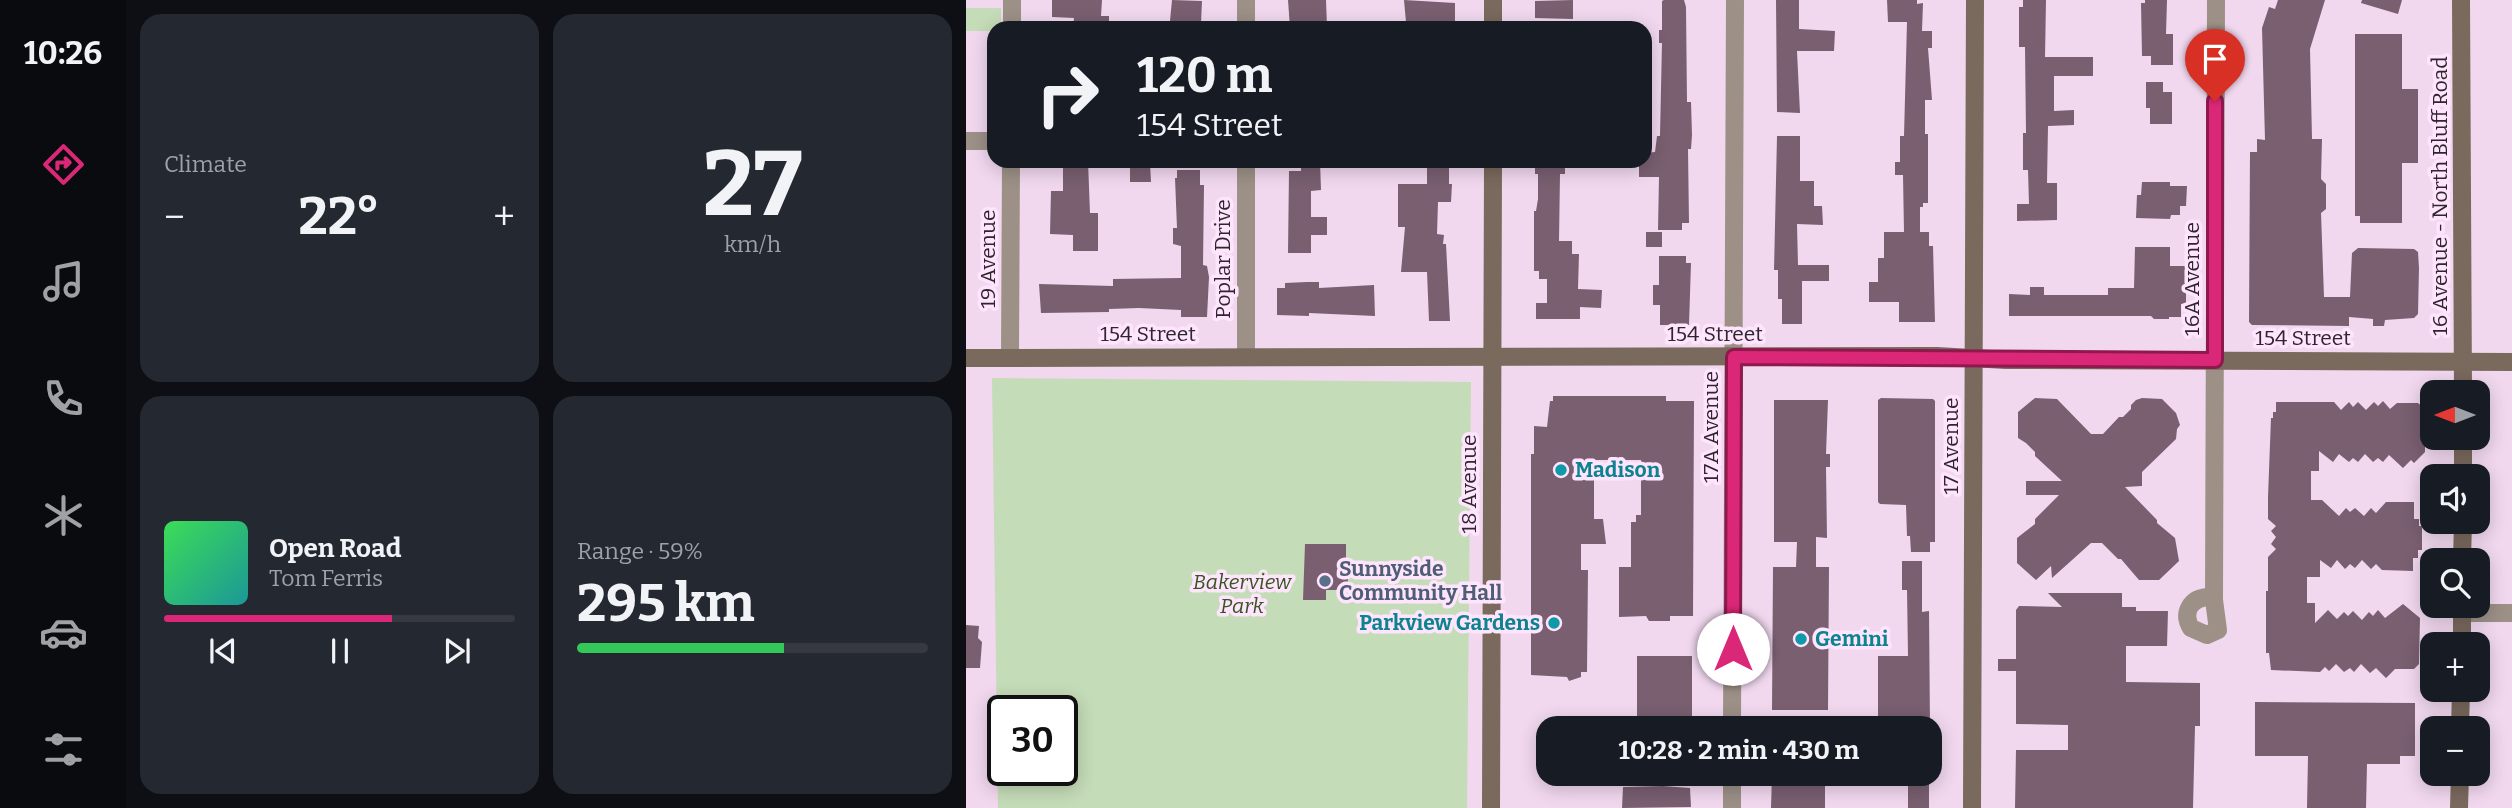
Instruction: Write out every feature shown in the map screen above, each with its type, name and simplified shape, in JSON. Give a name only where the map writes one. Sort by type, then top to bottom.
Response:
[{"type":"street","points":[[1012,0],[1012,21]]},
{"type":"street","points":[[1246,0],[1246,21]]},
{"type":"street","points":[[1493,0],[1493,21]]},
{"type":"street","name":"17A Avenue","points":[[1732,716],[1735,0]]},
{"type":"street","name":"17 Avenue","points":[[1972,808],[1975,0]]},
{"type":"street","name":"16A Avenue","points":[[2214,600],[2216,0]]},
{"type":"street","name":"16 Avenue - North Bluff Road","points":[[2461,0],[2463,380]]},
{"type":"street","points":[[966,141],[987,141]]},
{"type":"street","name":"19 Avenue","points":[[1010,357],[1012,168]]},
{"type":"street","name":"Poplar Drive","points":[[1246,168],[1246,357]]},
{"type":"street","name":"18 Avenue","points":[[1490,808],[1493,168]]},
{"type":"street","name":"154 Street","points":[[966,358],[1734,357],[2512,362]]},
{"type":"street","points":[[2490,611],[2512,613]]},
{"type":"street","points":[[1732,786],[1732,808]]},
{"type":"street","points":[[2459,786],[2459,808]]},
{"type":"green space","points":[[966,8],[1001,8],[1001,21],[987,21],[987,31],[966,31]]},
{"type":"green space","name":"Bakerview Park","points":[[992,378],[1471,382],[1467,808],[998,808],[998,786],[1078,786],[1078,695],[996,695]]},
{"type":"building","points":[[1052,0],[1102,0],[1101,16],[1109,16],[1109,21],[1074,21],[1074,18],[1052,17]]},
{"type":"building","points":[[1172,0],[1202,1],[1201,21],[1170,21]]},
{"type":"building","points":[[1288,0],[1326,0],[1327,21],[1290,21]]},
{"type":"building","points":[[1404,0],[1455,3],[1455,21],[1406,21]]},
{"type":"building","points":[[1573,0],[1573,19],[1535,18],[1535,1]]},
{"type":"building","points":[[1684,0],[1686,7],[1687,102],[1691,102],[1692,135],[1691,149],[1688,149],[1689,223],[1682,223],[1682,230],[1658,230],[1659,177],[1639,177],[1639,168],[1652,168],[1652,152],[1655,152],[1657,136],[1660,136],[1662,43],[1659,43],[1659,30],[1662,30],[1662,1]]},
{"type":"building","points":[[1776,0],[1799,0],[1799,29],[1835,31],[1834,51],[1797,51],[1800,113],[1777,112]]},
{"type":"building","points":[[1887,0],[1917,0],[1917,4],[1923,3],[1922,31],[1932,31],[1932,48],[1928,48],[1932,100],[1925,100],[1928,203],[1923,203],[1923,207],[1920,207],[1920,232],[1929,232],[1929,246],[1933,246],[1935,322],[1899,322],[1899,302],[1869,302],[1869,282],[1878,282],[1878,258],[1884,258],[1884,232],[1904,232],[1903,175],[1895,175],[1895,162],[1900,162],[1900,136],[1904,136],[1907,22],[1888,22]]},
{"type":"building","points":[[2023,0],[2046,0],[2045,57],[2093,57],[2093,76],[2054,76],[2054,111],[2074,110],[2074,125],[2048,126],[2047,183],[2057,183],[2057,220],[2017,221],[2017,204],[2029,204],[2028,170],[2023,170],[2023,133],[2026,133],[2025,47],[2019,47],[2019,7],[2023,7]]},
{"type":"building","points":[[2145,0],[2167,0],[2166,34],[2173,34],[2173,65],[2151,65],[2151,56],[2142,56],[2141,3],[2145,3]]},
{"type":"building","points":[[2278,0],[2325,0],[2310,49],[2312,139],[2322,139],[2321,179],[2326,184],[2326,209],[2321,213],[2324,297],[2350,297],[2352,253],[2358,248],[2414,249],[2418,252],[2419,268],[2418,314],[2414,318],[2385,320],[2384,326],[2373,326],[2373,319],[2349,317],[2349,326],[2252,325],[2249,322],[2250,152],[2257,152],[2257,139],[2265,140],[2262,28],[2269,7],[2275,9]]},
{"type":"building","points":[[2362,0],[2402,0],[2398,14],[2361,3]]},
{"type":"building","points":[[2355,34],[2402,34],[2402,89],[2418,89],[2418,163],[2402,163],[2402,223],[2360,223],[2360,216],[2355,216]]},
{"type":"building","points":[[2146,82],[2163,82],[2163,92],[2172,92],[2172,124],[2150,124],[2150,108],[2146,108]]},
{"type":"building","points":[[1777,136],[1800,136],[1800,181],[1814,181],[1814,206],[1822,206],[1823,225],[1797,224],[1798,265],[1829,265],[1829,281],[1802,281],[1802,324],[1782,324],[1782,299],[1778,299],[1778,270],[1774,270]]},
{"type":"building","points":[[1063,168],[1088,168],[1090,213],[1098,213],[1098,251],[1073,251],[1073,235],[1050,234],[1051,191],[1063,191]]},
{"type":"building","points":[[1130,168],[1150,168],[1151,182],[1130,182]]},
{"type":"building","points":[[1301,168],[1320,168],[1321,190],[1311,191],[1311,217],[1327,217],[1327,235],[1311,235],[1311,253],[1288,253],[1289,171],[1301,171]]},
{"type":"building","points":[[1427,168],[1449,168],[1451,202],[1438,202],[1437,234],[1444,235],[1443,244],[1446,244],[1450,321],[1429,321],[1427,272],[1401,272],[1405,227],[1398,227],[1398,184],[1427,184]]},
{"type":"building","points":[[1535,168],[1565,168],[1565,174],[1560,174],[1559,241],[1572,241],[1572,254],[1579,254],[1578,289],[1602,290],[1601,308],[1580,307],[1580,319],[1536,319],[1536,303],[1547,303],[1547,279],[1539,279],[1539,271],[1534,271],[1534,211],[1538,199],[1538,174],[1535,174]]},
{"type":"building","points":[[1177,170],[1200,170],[1200,185],[1204,185],[1203,265],[1207,266],[1209,277],[1207,317],[1181,317],[1181,310],[1139,308],[1109,309],[1109,312],[1041,313],[1039,284],[1113,286],[1113,279],[1181,278],[1181,246],[1173,244],[1173,228],[1177,228]]},
{"type":"building","points":[[2142,182],[2170,182],[2170,186],[2187,186],[2186,206],[2180,206],[2180,215],[2171,215],[2170,219],[2136,218],[2137,195],[2141,195]]},
{"type":"building","points":[[1646,232],[1662,232],[1662,247],[1646,247]]},
{"type":"building","points":[[2135,247],[2170,247],[2170,266],[2186,266],[2186,303],[2181,304],[2181,317],[2154,319],[2151,316],[2009,316],[2009,294],[2030,295],[2030,287],[2044,287],[2044,295],[2108,295],[2108,288],[2134,288]]},
{"type":"building","points":[[1659,256],[1686,256],[1686,263],[1691,263],[1689,325],[1660,325],[1660,305],[1653,305],[1653,285],[1659,285]]},
{"type":"building","points":[[1319,282],[1319,288],[1374,285],[1375,316],[1309,313],[1309,316],[1277,315],[1277,288],[1285,288],[1285,283]]},
{"type":"building","points":[[1553,396],[1666,396],[1666,401],[1694,401],[1693,616],[1670,616],[1670,621],[1649,621],[1646,616],[1619,617],[1619,567],[1631,567],[1631,522],[1636,522],[1636,515],[1641,515],[1641,460],[1594,460],[1594,519],[1603,519],[1606,544],[1581,544],[1581,570],[1588,570],[1587,672],[1581,672],[1581,677],[1569,681],[1567,677],[1531,675],[1531,454],[1534,454],[1534,426],[1547,427]]},
{"type":"building","points":[[2035,398],[2057,399],[2091,434],[2103,434],[2131,409],[2136,400],[2142,398],[2162,399],[2176,413],[2180,425],[2176,439],[2142,472],[2142,486],[2125,487],[2157,523],[2175,538],[2179,561],[2159,580],[2139,580],[2121,559],[2102,543],[2091,543],[2052,578],[2051,566],[2036,580],[2017,563],[2017,538],[2035,524],[2035,519],[2059,495],[2026,495],[2026,481],[2062,481],[2018,438],[2018,412]]},
{"type":"building","points":[[1774,400],[1828,400],[1826,454],[1830,454],[1830,467],[1826,467],[1827,538],[1816,537],[1816,567],[1829,567],[1828,710],[1772,710],[1773,567],[1796,567],[1797,542],[1774,542]]},
{"type":"building","points":[[1878,400],[1935,401],[1935,542],[1930,542],[1930,552],[1911,552],[1910,536],[1907,536],[1906,505],[1878,502]]},
{"type":"building","points":[[2383,401],[2390,409],[2397,403],[2420,405],[2420,450],[2425,452],[2414,463],[2411,460],[2403,468],[2389,455],[2383,462],[2378,458],[2373,462],[2365,454],[2358,462],[2353,458],[2349,462],[2339,454],[2333,462],[2319,451],[2319,471],[2311,471],[2311,500],[2322,500],[2339,516],[2346,508],[2350,512],[2355,508],[2364,516],[2371,508],[2376,513],[2386,502],[2414,502],[2414,519],[2419,519],[2422,548],[2418,550],[2418,558],[2413,558],[2413,571],[2382,570],[2376,564],[2371,569],[2362,560],[2355,568],[2350,564],[2345,569],[2337,560],[2331,568],[2320,560],[2320,577],[2307,577],[2307,603],[2315,603],[2315,623],[2328,610],[2337,619],[2344,612],[2348,616],[2353,611],[2362,620],[2369,612],[2373,616],[2378,610],[2385,618],[2403,604],[2420,618],[2419,664],[2414,669],[2395,669],[2386,678],[2376,668],[2370,673],[2361,664],[2354,672],[2350,668],[2344,672],[2336,664],[2329,671],[2325,667],[2320,672],[2271,670],[2269,653],[2266,653],[2266,591],[2268,557],[2276,549],[2271,544],[2276,537],[2271,531],[2276,526],[2268,519],[2268,497],[2271,418],[2273,412],[2276,412],[2276,402],[2334,402],[2341,410],[2349,402],[2353,407],[2358,402],[2366,410],[2374,402],[2378,406]]},
{"type":"building","name":"Sunnyside Community Hall","points":[[1305,544],[1346,544],[1346,558],[1350,558],[1347,590],[1326,590],[1326,600],[1303,600]]},
{"type":"building","points":[[1902,561],[1922,561],[1922,612],[1929,611],[1930,716],[1878,716],[1878,656],[1908,656],[1907,590],[1902,590]]},
{"type":"building","points":[[2048,593],[2122,593],[2122,607],[2136,607],[2136,611],[2168,611],[2167,646],[2126,646],[2126,682],[2200,683],[2200,726],[2195,726],[2193,808],[2015,808],[2016,750],[2068,750],[2068,725],[2016,724],[2016,671],[1998,671],[1998,659],[2016,659],[2016,610],[2019,606],[2062,607]]},
{"type":"building","points":[[966,625],[979,626],[978,638],[982,642],[980,668],[966,668]]},
{"type":"building","points":[[1637,656],[1692,656],[1692,716],[1637,716]]},
{"type":"building","points":[[2255,702],[2415,703],[2415,756],[2400,756],[2400,764],[2367,764],[2366,808],[2307,808],[2308,756],[2255,756]]},
{"type":"building","points":[[1772,786],[1825,786],[1825,808],[1771,808]]},
{"type":"building","points":[[1908,786],[1929,786],[1929,808],[1908,808]]},
{"type":"building","points":[[1623,787],[1690,788],[1691,807],[1622,808]]},
{"type":"place","name":"Madison","points":[[1561,470]]},
{"type":"place","name":"Sunnyside Community Hall","points":[[1325,581]]},
{"type":"place","name":"Parkview Gardens","points":[[1554,623]]},
{"type":"place","name":"Gemini","points":[[1801,639]]},
{"type":"route","points":[[1733,649],[1734,357],[1937,356],[2006,360],[2215,360],[2215,101]]}]
